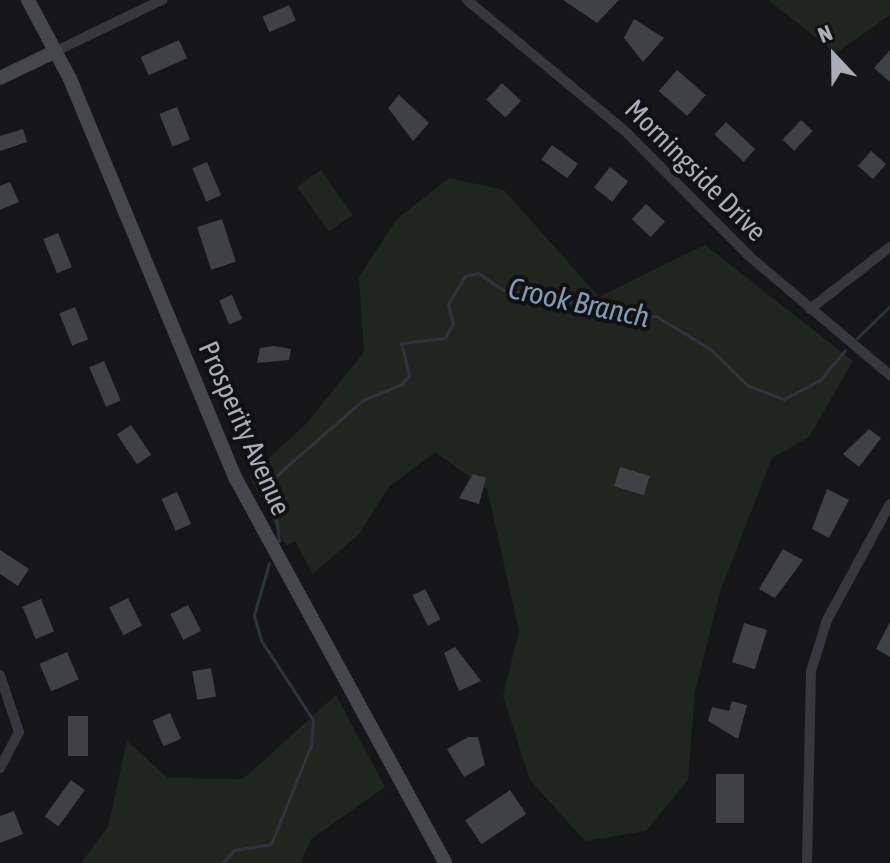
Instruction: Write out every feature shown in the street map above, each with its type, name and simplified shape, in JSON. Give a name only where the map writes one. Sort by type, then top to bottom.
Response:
[{"type":"main road","name":"Prosperity Avenue","points":[[28,0],[56,51],[236,479],[445,863]]},
{"type":"main road","points":[[0,78],[56,51]]},
{"type":"street","points":[[56,51],[162,0]]},
{"type":"street","name":"Morningside Drive","points":[[467,0],[625,131],[810,309],[890,375]]},
{"type":"street","points":[[810,309],[890,247]]},
{"type":"street","points":[[807,863],[813,660],[827,620],[890,504]]},
{"type":"street","points":[[0,675],[19,732],[0,768]]},
{"type":"shaded area","points":[[768,0],[890,0],[890,15],[836,53]]},
{"type":"shaded area","points":[[321,170],[353,215],[329,232],[297,187]]},
{"type":"shaded area","points":[[449,178],[504,190],[599,297],[705,245],[853,361],[809,437],[772,458],[720,592],[695,692],[688,780],[646,831],[585,841],[530,780],[503,696],[519,631],[487,489],[435,452],[389,487],[359,534],[313,574],[295,541],[286,546],[249,476],[306,424],[364,352],[359,277],[397,219]]},
{"type":"shaded area","points":[[336,695],[385,787],[311,839],[301,863],[81,863],[108,827],[127,741],[168,778],[243,779]]},
{"type":"building","points":[[563,0],[619,0],[597,23]]},
{"type":"building","points":[[289,5],[296,21],[269,32],[263,17]]},
{"type":"building","points":[[634,19],[664,38],[643,62],[624,38]]},
{"type":"building","points":[[179,40],[187,58],[149,75],[141,57]]},
{"type":"building","points":[[890,50],[890,82],[874,68]]},
{"type":"building","points":[[677,70],[706,95],[687,116],[659,91]]},
{"type":"building","points":[[502,83],[521,101],[505,118],[486,100]]},
{"type":"building","points":[[399,95],[429,123],[413,141],[388,108]]},
{"type":"building","points":[[177,107],[190,139],[172,147],[159,114]]},
{"type":"building","points":[[801,120],[813,131],[794,151],[783,140]]},
{"type":"building","points":[[726,122],[755,149],[744,162],[714,134]]},
{"type":"building","points":[[23,129],[27,142],[0,151],[0,136]]},
{"type":"building","points":[[552,145],[578,164],[567,178],[541,160]]},
{"type":"building","points":[[871,151],[886,164],[873,179],[858,166]]},
{"type":"building","points":[[207,162],[221,195],[206,201],[192,168]]},
{"type":"building","points":[[610,167],[628,181],[612,202],[594,187]]},
{"type":"building","points":[[10,182],[19,202],[0,210],[0,186]]},
{"type":"building","points":[[646,204],[665,222],[651,237],[632,219]]},
{"type":"building","points":[[222,219],[236,262],[211,270],[197,227]]},
{"type":"building","points":[[58,233],[72,267],[57,273],[43,239]]},
{"type":"building","points":[[232,295],[242,319],[229,324],[219,300]]},
{"type":"building","points":[[75,307],[88,339],[72,346],[59,313]]},
{"type":"building","points":[[274,346],[291,349],[289,360],[257,363],[260,348]]},
{"type":"building","points":[[104,361],[121,401],[106,407],[89,367]]},
{"type":"building","points":[[131,425],[151,455],[137,464],[117,435]]},
{"type":"building","points":[[869,429],[881,438],[859,467],[843,454]]},
{"type":"building","points":[[620,467],[650,476],[644,495],[614,486]]},
{"type":"building","points":[[473,474],[486,478],[479,504],[459,498]]},
{"type":"building","points":[[827,489],[849,500],[829,538],[812,529]]},
{"type":"building","points":[[177,492],[191,524],[176,531],[161,499]]},
{"type":"building","points":[[783,549],[803,560],[775,598],[759,589]]},
{"type":"building","points":[[0,550],[29,569],[18,586],[0,574]]},
{"type":"building","points":[[425,589],[440,619],[428,626],[413,595]]},
{"type":"building","points":[[128,598],[142,626],[123,635],[109,608]]},
{"type":"building","points":[[41,599],[54,631],[36,639],[22,606]]},
{"type":"building","points":[[188,605],[201,631],[183,640],[170,614]]},
{"type":"building","points":[[890,622],[890,657],[876,649]]},
{"type":"building","points":[[744,623],[767,630],[755,669],[732,662]]},
{"type":"building","points":[[455,647],[481,681],[459,691],[444,653]]},
{"type":"building","points":[[67,652],[79,680],[51,691],[39,664]]},
{"type":"building","points":[[211,668],[216,697],[197,700],[192,671]]},
{"type":"building","points":[[732,701],[747,705],[738,739],[708,721],[712,707],[729,711]]},
{"type":"building","points":[[170,713],[181,739],[163,746],[153,720]]},
{"type":"building","points":[[68,716],[88,716],[88,756],[68,756]]},
{"type":"building","points":[[468,737],[478,737],[485,765],[464,777],[447,749]]},
{"type":"building","points":[[716,774],[744,774],[744,823],[716,823]]},
{"type":"building","points":[[71,780],[85,790],[58,826],[45,816]]},
{"type":"building","points":[[510,790],[526,814],[481,844],[465,820]]},
{"type":"building","points":[[14,811],[23,834],[0,843],[0,816]]},
{"type":"waterway","name":"Crook Branch","points":[[279,541],[271,480],[363,400],[402,384],[409,375],[401,343],[445,338],[453,323],[448,304],[465,276],[478,273],[506,292],[543,293],[612,315],[656,316],[710,349],[747,385],[784,399],[820,380],[845,350]]},
{"type":"waterway","name":"Crook Branch","points":[[857,338],[890,306]]},
{"type":"waterway","name":"Crook Branch","points":[[222,863],[234,850],[271,844],[311,745],[313,720],[261,640],[254,615],[269,563]]}]
